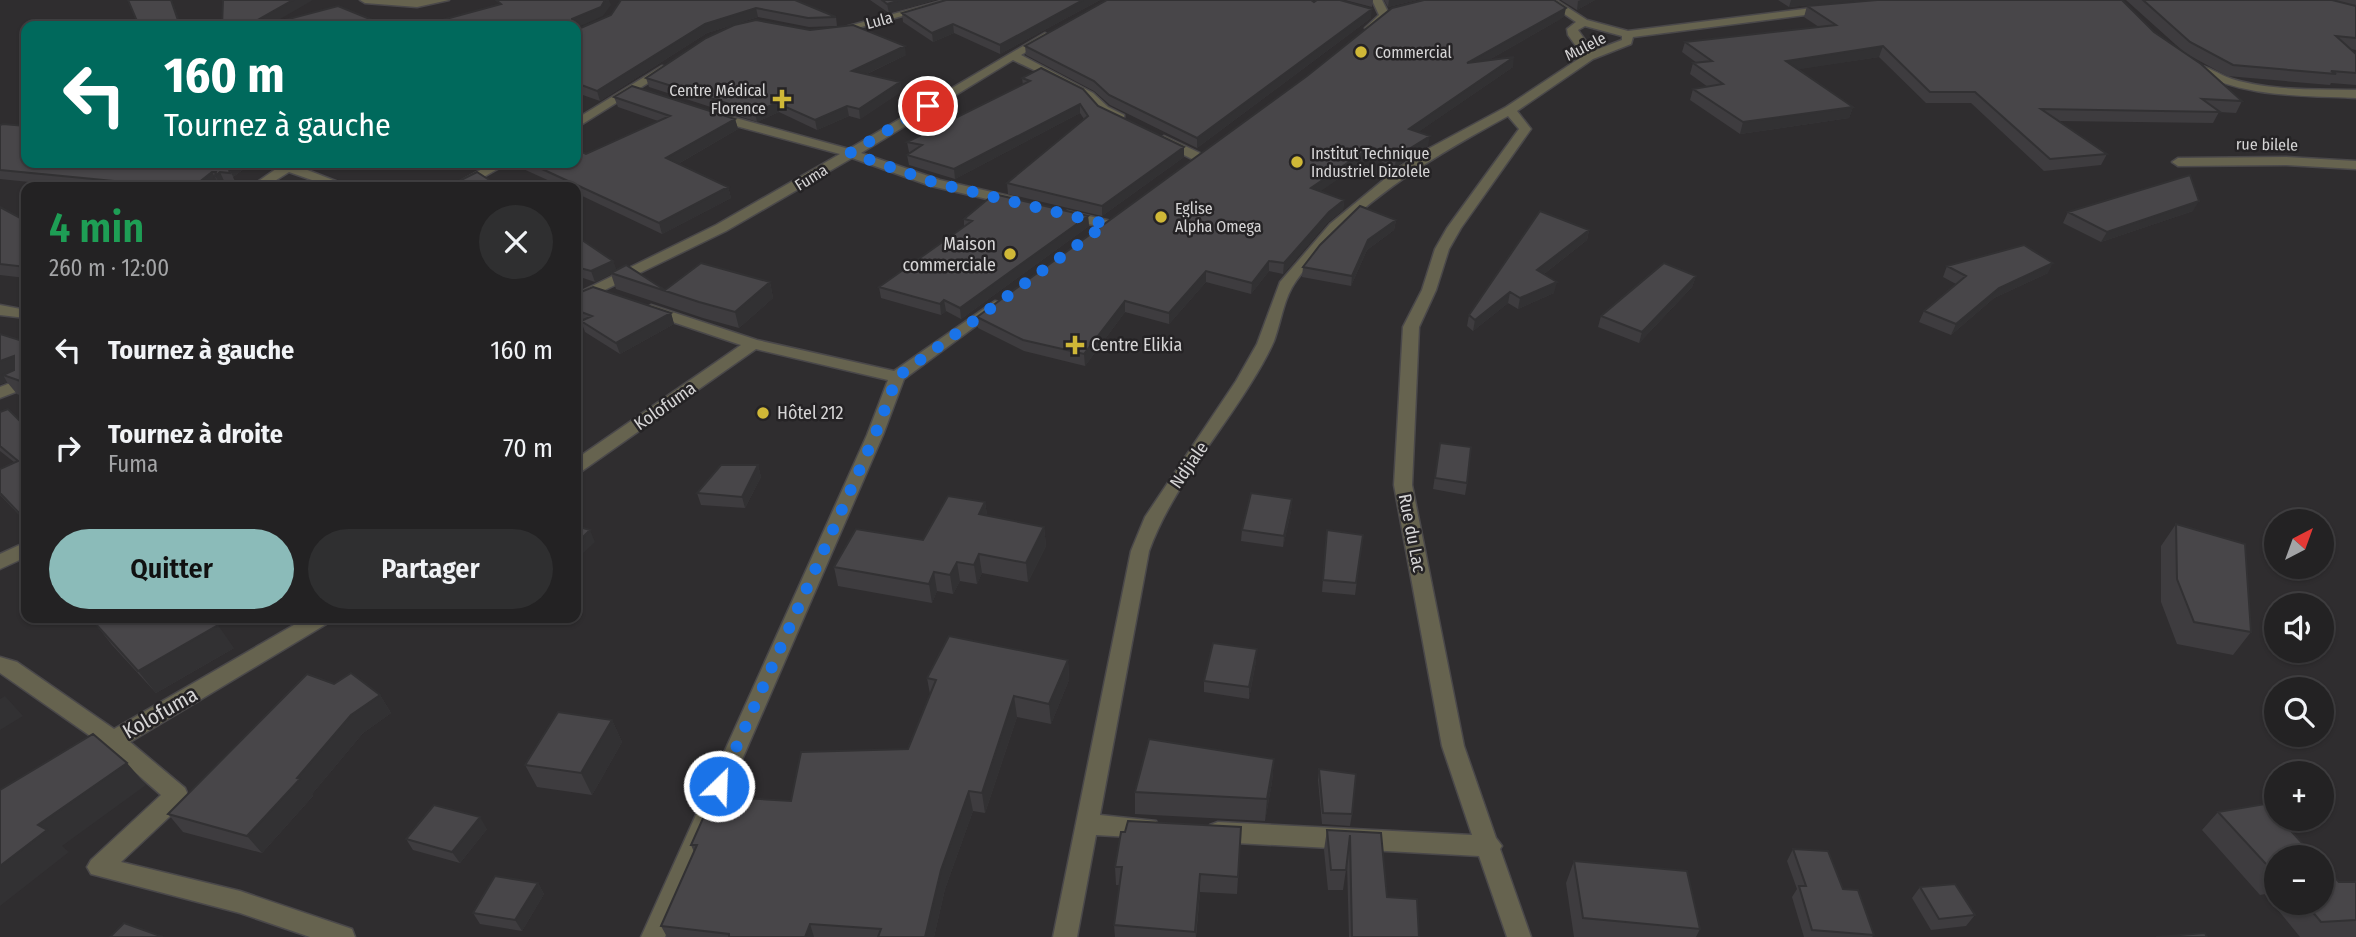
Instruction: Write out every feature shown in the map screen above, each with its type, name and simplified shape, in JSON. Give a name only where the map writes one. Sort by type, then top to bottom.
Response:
[{"type":"street","points":[[365,0],[416,4],[444,0]]},
{"type":"street","name":"Lula","points":[[820,34],[957,0]]},
{"type":"street","points":[[1549,0],[1583,22],[1628,34]]},
{"type":"street","name":"Mulele","points":[[1510,110],[1589,57],[1628,42],[1628,34],[1846,7]]},
{"type":"street","points":[[1354,41],[1384,10]]},
{"type":"street","points":[[1583,22],[1572,29],[1589,57]]},
{"type":"street","name":"Fuma","points":[[581,298],[743,216],[1053,32]]},
{"type":"street","points":[[1012,55],[1089,95],[1104,110],[1127,122]]},
{"type":"street","points":[[2183,58],[2203,72],[2234,84],[2356,94]]},
{"type":"street","points":[[581,121],[679,60]]},
{"type":"street","points":[[634,89],[656,96]]},
{"type":"street","name":"Ndjiale","points":[[1065,937],[1129,598],[1140,551],[1151,521],[1244,381],[1265,344],[1287,282],[1335,228],[1403,171],[1459,136],[1510,110]]},
{"type":"street","name":"Rue du Lac","points":[[1510,110],[1525,129],[1454,228],[1442,249],[1429,290],[1411,327],[1403,485],[1453,746],[1490,846],[1519,937]]},
{"type":"street","points":[[700,111],[850,153],[936,183],[1028,205]]},
{"type":"street","points":[[1151,134],[1203,153],[1178,172]]},
{"type":"street","name":"rue bilele","points":[[2178,162],[2286,161],[2356,165]]},
{"type":"street","points":[[264,182],[286,168]]},
{"type":"street","points":[[298,168],[332,182]]},
{"type":"street","points":[[466,182],[493,168]]},
{"type":"street","points":[[1054,211],[1111,220],[1084,240]]},
{"type":"street","points":[[581,285],[753,344],[897,377]]},
{"type":"street","points":[[653,937],[875,435],[897,377],[1007,296]]},
{"type":"street","name":"Kolofuma","points":[[581,464],[753,344]]},
{"type":"street","points":[[0,394],[21,384]]},
{"type":"street","points":[[0,562],[21,552]]},
{"type":"street","name":"Kolofuma","points":[[91,755],[313,623]]},
{"type":"street","points":[[0,665],[9,668],[114,741],[177,795],[99,867],[240,902],[342,937]]},
{"type":"street","points":[[1085,824],[1169,829]]},
{"type":"street","points":[[1197,830],[1490,846]]},
{"type":"building","points":[[128,0],[171,0],[178,21],[137,21]]},
{"type":"building","points":[[223,0],[293,0],[256,21],[222,21]]},
{"type":"building","points":[[496,0],[605,0],[601,7],[572,21],[438,21],[501,4]]},
{"type":"building","points":[[621,0],[795,0],[836,17],[808,18],[756,8],[705,24],[597,91],[581,85],[581,28],[611,15]]},
{"type":"building","points":[[882,0],[901,0],[887,4]]},
{"type":"building","points":[[946,0],[1083,0],[1000,45],[953,24],[932,33],[902,13]]},
{"type":"building","points":[[1107,0],[1340,0],[1372,9],[1197,138],[1109,95],[1094,81],[1025,46]]},
{"type":"building","points":[[1424,0],[1554,0],[1566,8],[1467,63],[1514,57],[1409,129],[1430,136],[1396,157],[1371,147],[1311,188],[1344,200],[1329,212],[1284,263],[1269,261],[1252,283],[1206,271],[1169,313],[1125,301],[1084,354],[1023,340],[977,317],[1307,76],[1392,8]]},
{"type":"building","points":[[1877,0],[2122,0],[2154,32],[2201,64],[2242,101],[2202,99],[2220,112],[2041,109],[2107,154],[2050,159],[1975,92],[1930,92],[1883,46],[1786,61],[1853,107],[1743,122],[1693,89],[1723,84],[1693,63],[1712,61],[1685,42],[1836,25],[1807,6]]},
{"type":"building","points":[[2143,0],[2332,0],[2356,6],[2356,38],[2336,36],[2356,54],[2356,73],[2331,71],[2336,74],[2233,65],[2190,42]]},
{"type":"building","points":[[338,6],[375,21],[281,21]]},
{"type":"building","points":[[756,20],[810,30],[853,25],[905,46],[852,71],[900,82],[859,109],[847,106],[815,120],[777,103],[755,112],[646,78],[706,38],[734,25]]},
{"type":"building","points":[[1041,68],[1083,89],[1098,106],[1184,147],[1102,206],[1007,183],[1088,116],[1080,104],[954,169],[907,155],[922,145],[907,142],[1030,81],[1022,78]]},
{"type":"building","points":[[632,86],[735,119],[666,158],[728,187],[659,223],[581,187],[581,182],[570,182],[540,168],[581,168],[581,152],[586,154],[670,116],[614,97]]},
{"type":"building","points":[[0,125],[21,126],[21,168],[229,168],[230,173],[220,172],[215,176],[216,172],[212,172],[199,182],[124,182],[0,170]]},
{"type":"building","points":[[477,172],[492,182],[457,182]]},
{"type":"building","points":[[2190,175],[2199,201],[2107,232],[2068,212]]},
{"type":"building","points":[[994,194],[1088,216],[960,308],[944,300],[940,304],[879,287],[972,221],[964,219]]},
{"type":"building","points":[[1360,206],[1396,220],[1368,240],[1352,276],[1303,267],[1320,245]]},
{"type":"building","points":[[0,207],[21,218],[21,266],[0,264]]},
{"type":"building","points":[[1540,211],[1589,230],[1537,270],[1557,282],[1520,298],[1510,292],[1475,320],[1469,315]]},
{"type":"building","points":[[582,240],[613,261],[591,271],[581,268]]},
{"type":"building","points":[[2024,245],[2053,263],[1999,288],[1956,324],[1924,311],[1966,276],[1947,266]]},
{"type":"building","points":[[701,263],[770,282],[735,312],[699,302],[611,273],[626,265],[665,290]]},
{"type":"building","points":[[1664,263],[1696,276],[1642,332],[1601,316]]},
{"type":"building","points":[[593,287],[671,313],[616,343],[581,321],[592,316],[581,312],[581,292]]},
{"type":"building","points":[[0,334],[21,340],[21,381],[3,375],[14,370],[14,356],[0,361]]},
{"type":"building","points":[[8,409],[21,422],[21,515],[0,493],[0,469],[18,461],[0,446],[0,412]]},
{"type":"building","points":[[1440,443],[1471,447],[1467,483],[1435,478]]},
{"type":"building","points":[[721,465],[758,465],[742,497],[697,493]]},
{"type":"building","points":[[1251,493],[1292,499],[1284,536],[1242,530]]},
{"type":"building","points":[[948,496],[985,502],[979,514],[1044,527],[1026,563],[979,554],[974,565],[957,562],[950,575],[934,572],[929,584],[834,567],[856,529],[923,540]]},
{"type":"building","points":[[2176,524],[2245,544],[2251,632],[2194,622],[2177,579]]},
{"type":"building","points":[[581,527],[590,530],[581,539]]},
{"type":"building","points":[[1327,530],[1363,535],[1356,583],[1323,580]]},
{"type":"building","points":[[95,623],[218,625],[138,671]]},
{"type":"building","points":[[949,636],[1068,660],[1049,704],[1014,696],[982,793],[969,791],[941,870],[925,937],[878,937],[881,929],[810,924],[805,937],[729,937],[729,934],[661,926],[697,845],[691,845],[713,796],[791,801],[801,752],[908,749],[936,680],[927,678]]},
{"type":"building","points":[[1213,643],[1257,649],[1249,687],[1204,681]]},
{"type":"building","points":[[351,673],[380,695],[351,715],[297,778],[300,779],[247,836],[168,814],[307,674],[334,684]]},
{"type":"building","points":[[558,712],[612,720],[581,773],[525,765]]},
{"type":"building","points":[[93,734],[127,763],[38,825],[47,830],[0,866],[0,790]]},
{"type":"building","points":[[1149,739],[1274,759],[1267,799],[1135,792]]},
{"type":"building","points":[[1319,769],[1356,774],[1352,814],[1323,813]]},
{"type":"building","points":[[2264,804],[2264,831],[2291,831],[2304,845],[2264,845],[2264,862],[2218,812]]},
{"type":"building","points":[[434,805],[480,817],[452,852],[406,839]]},
{"type":"building","points":[[1128,821],[1241,827],[1238,877],[1200,874],[1195,932],[1114,925],[1122,867],[1115,867],[1121,832],[1125,832]]},
{"type":"building","points":[[1327,830],[1381,833],[1387,897],[1417,899],[1419,937],[1352,937],[1350,835],[1346,870],[1331,870]]},
{"type":"building","points":[[1793,849],[1828,851],[1843,889],[1858,890],[1874,935],[1812,930],[1799,886],[1806,886]]},
{"type":"building","points":[[1574,861],[1687,871],[1700,929],[1583,918]]},
{"type":"building","points":[[495,876],[538,883],[515,920],[473,913]]},
{"type":"building","points":[[2334,877],[2339,882],[2356,882],[2356,920],[2321,922],[2315,915],[2334,915]]},
{"type":"building","points":[[1955,884],[1975,915],[1939,919],[1920,887]]},
{"type":"building","points":[[124,923],[163,937],[110,937]]},
{"type":"building","points":[[2205,933],[2207,937],[2156,937]]},
{"type":"place","name":"Commercial","points":[[1361,52]]},
{"type":"place","name":"Centre Médical Florence","points":[[782,99]]},
{"type":"place","name":"Institut Technique Industriel Dizolele","points":[[1297,162]]},
{"type":"place","name":"Eglise Alpha Omega","points":[[1161,217]]},
{"type":"place","name":"Maison commerciale","points":[[1010,254]]},
{"type":"place","name":"Centre Elikia","points":[[1075,345]]},
{"type":"place","name":"Hôtel 212","points":[[763,413]]},
{"type":"route","points":[[719,786],[875,435],[897,377],[1106,224],[936,183],[850,153],[928,106]]}]
